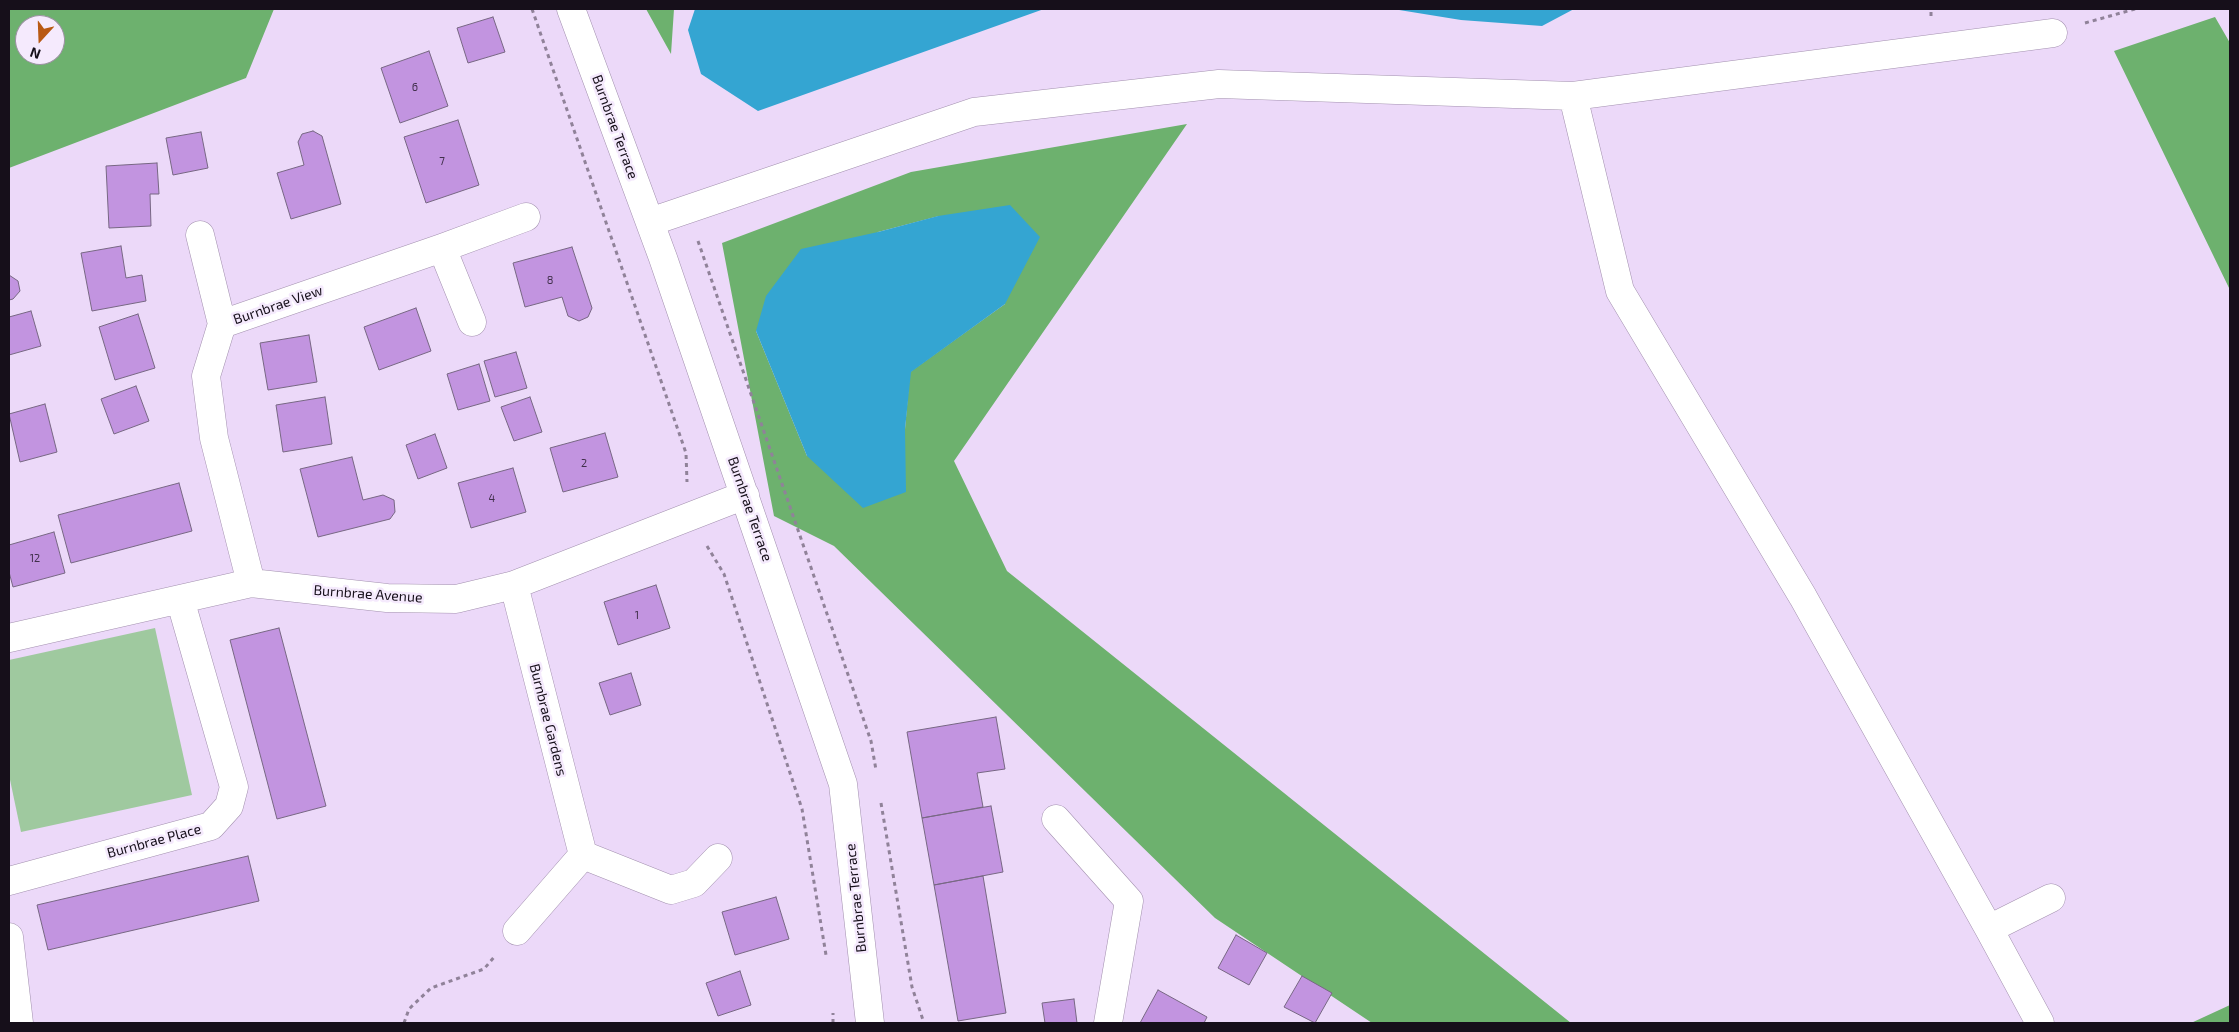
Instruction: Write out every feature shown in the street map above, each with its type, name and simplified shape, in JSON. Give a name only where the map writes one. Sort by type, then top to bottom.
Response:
[{"type":"street","name":"Burnbrae Terrace","points":[[571,9],[650,222],[843,784],[870,1023]]},
{"type":"street","points":[[650,222],[974,112],[1219,84],[1573,96],[2053,33]]},
{"type":"street","points":[[1573,96],[1620,291],[1803,598],[2040,1023]]},
{"type":"street","name":"Burnbrae View","points":[[251,583],[214,438],[206,376],[222,324],[526,217]]},
{"type":"street","points":[[200,235],[222,324]]},
{"type":"street","points":[[442,248],[472,322]]},
{"type":"street","name":"Burnbrae Avenue","points":[[9,638],[251,583],[387,598],[456,599],[514,585],[745,495]]},
{"type":"street","name":"Burnbrae Gardens","points":[[514,585],[583,855]]},
{"type":"street","name":"Burnbrae Place","points":[[9,881],[212,826],[229,806],[234,787],[180,599]]},
{"type":"street","points":[[1056,819],[1130,900],[1108,1023]]},
{"type":"street","points":[[517,931],[583,855],[671,890],[694,883],[718,858]]},
{"type":"street","points":[[1989,929],[2051,898]]},
{"type":"street","points":[[10,948],[19,1023]]},
{"type":"path","points":[[532,9],[686,453],[689,517],[724,574],[802,809],[827,960]]},
{"type":"path","points":[[2053,33],[2135,9]]},
{"type":"path","points":[[404,1023],[409,1009],[431,988],[484,968],[517,931]]},
{"type":"path","points":[[833,1006],[833,1023]]},
{"type":"green space","points":[[9,9],[274,9],[246,78],[9,168]]},
{"type":"green space","points":[[646,9],[674,9],[671,54]]},
{"type":"green space","points":[[2215,17],[2230,43],[2230,290],[2114,51]]},
{"type":"green space","points":[[1187,124],[954,461],[1007,571],[1571,1023],[1372,1023],[1215,918],[834,546],[774,516],[722,243],[911,172]],"holes":[[[939,216],[1005,304],[910,372],[905,429],[807,456],[756,331],[878,232]]]},
{"type":"green space","points":[[155,628],[192,795],[21,832],[9,775],[9,660]]},
{"type":"green space","points":[[2230,1005],[2230,1023],[2191,1023]]},
{"type":"water","points":[[695,9],[1044,9],[758,111],[701,74],[688,30]]},
{"type":"water","points":[[1393,9],[1574,9],[1542,26],[1461,20]]},
{"type":"water","points":[[1010,205],[1040,237],[1005,304],[911,372],[905,429],[906,492],[863,508],[807,456],[756,331],[766,296],[801,249],[878,232],[938,216]]},
{"type":"building","points":[[493,17],[505,52],[468,63],[457,28]]},
{"type":"building","points":[[429,51],[448,106],[400,123],[381,68]]},
{"type":"building","points":[[458,120],[479,185],[426,203],[404,137]]},
{"type":"building","points":[[313,131],[322,136],[341,204],[291,219],[277,173],[304,165],[298,142],[302,134]]},
{"type":"building","points":[[201,132],[208,168],[173,175],[166,138]]},
{"type":"building","points":[[157,163],[159,194],[150,194],[151,226],[109,228],[106,166]]},
{"type":"building","points":[[121,246],[126,278],[142,275],[146,301],[92,311],[81,253]]},
{"type":"building","points":[[572,247],[592,308],[588,317],[579,321],[568,316],[562,297],[525,307],[513,263]]},
{"type":"building","points":[[9,275],[18,281],[20,291],[13,299],[9,300]]},
{"type":"building","points":[[416,308],[431,351],[379,370],[364,327]]},
{"type":"building","points":[[31,311],[41,346],[9,355],[9,317]]},
{"type":"building","points":[[138,314],[155,368],[115,380],[99,327]]},
{"type":"building","points":[[309,335],[317,382],[268,390],[260,343]]},
{"type":"building","points":[[516,352],[527,388],[495,397],[484,361]]},
{"type":"building","points":[[479,364],[490,401],[458,410],[447,374]]},
{"type":"building","points":[[136,386],[149,421],[114,434],[101,399]]},
{"type":"building","points":[[325,397],[332,444],[283,452],[276,405]]},
{"type":"building","points":[[530,397],[542,432],[514,441],[501,407]]},
{"type":"building","points":[[45,404],[57,452],[20,462],[9,414]]},
{"type":"building","points":[[605,433],[618,477],[563,492],[550,448]]},
{"type":"building","points":[[435,434],[447,468],[418,479],[406,445]]},
{"type":"building","points":[[352,457],[363,500],[383,495],[394,500],[395,512],[390,519],[318,537],[300,469]]},
{"type":"building","points":[[513,468],[526,512],[471,528],[458,483]]},
{"type":"building","points":[[179,483],[192,531],[71,563],[58,515]]},
{"type":"building","points":[[54,532],[65,573],[13,587],[9,572],[9,545]]},
{"type":"building","points":[[656,585],[670,628],[618,645],[604,602]]},
{"type":"building","points":[[279,628],[326,806],[277,819],[230,640]]},
{"type":"building","points":[[631,673],[641,705],[610,715],[599,683]]},
{"type":"building","points":[[996,717],[1005,769],[977,773],[983,807],[922,818],[907,732]]},
{"type":"building","points":[[991,806],[1003,872],[934,885],[922,818]]},
{"type":"building","points":[[248,856],[259,901],[48,950],[37,905]]},
{"type":"building","points":[[983,876],[1006,1013],[958,1021],[934,885]]},
{"type":"building","points":[[776,897],[789,939],[735,955],[722,912]]},
{"type":"building","points":[[1236,935],[1267,953],[1249,985],[1218,968]]},
{"type":"building","points":[[740,971],[751,1005],[718,1016],[706,983]]},
{"type":"building","points":[[1302,976],[1332,993],[1315,1023],[1284,1007]]},
{"type":"building","points":[[1158,990],[1207,1017],[1204,1023],[1140,1023]]},
{"type":"building","points":[[1074,999],[1077,1023],[1045,1023],[1042,1003]]}]
